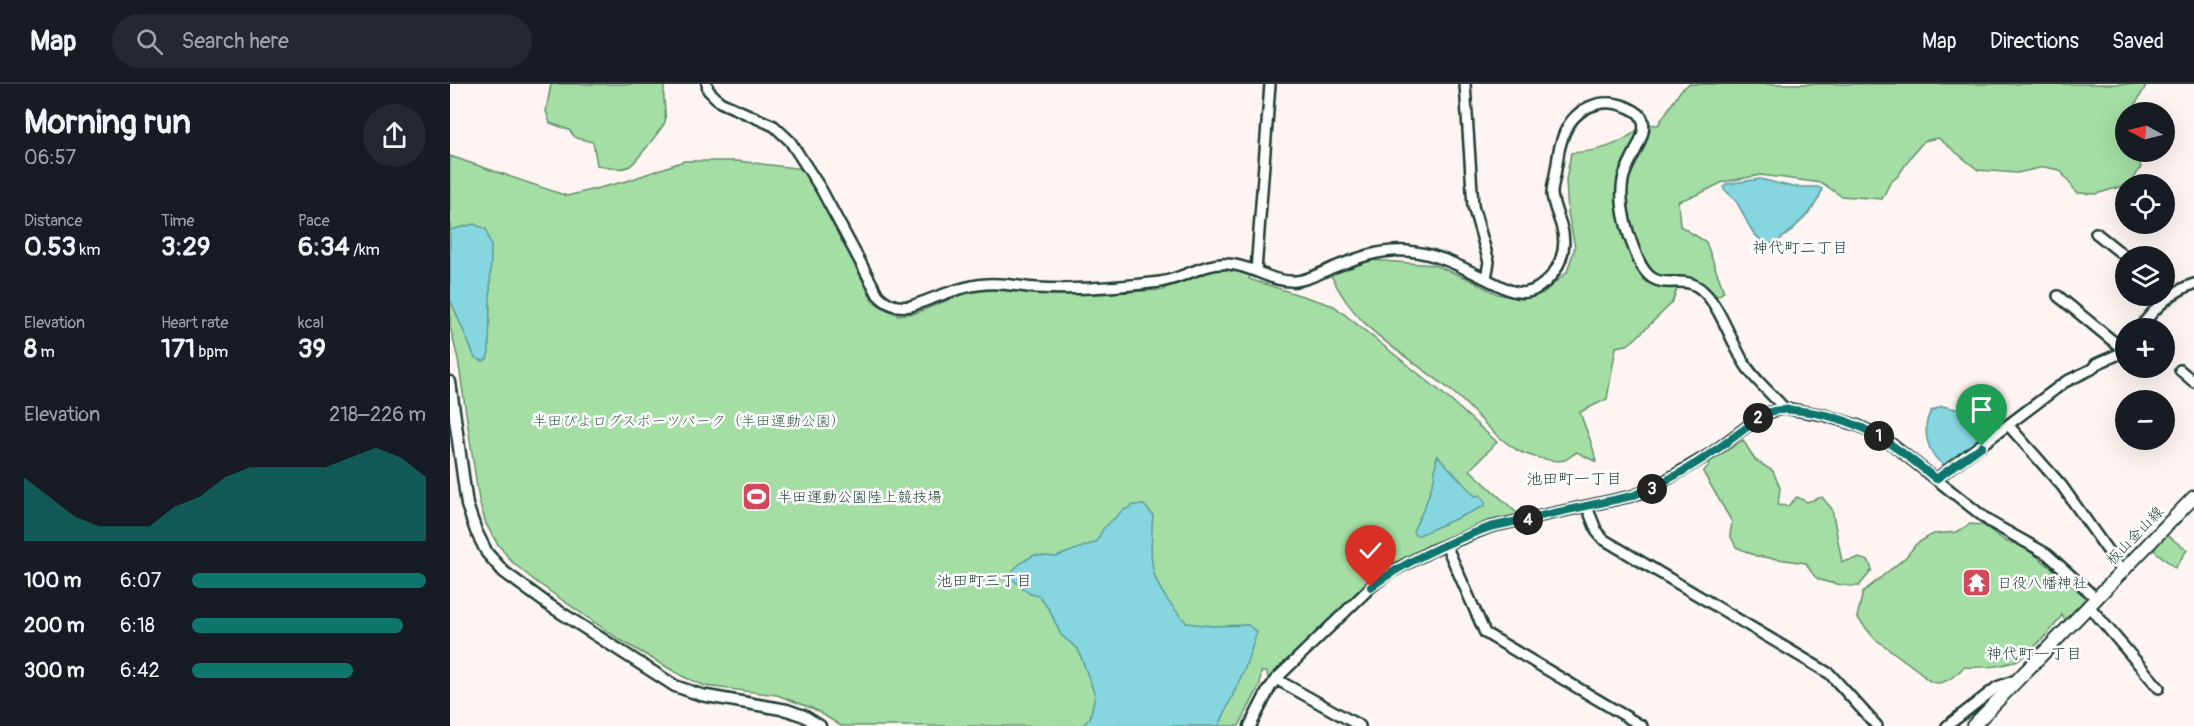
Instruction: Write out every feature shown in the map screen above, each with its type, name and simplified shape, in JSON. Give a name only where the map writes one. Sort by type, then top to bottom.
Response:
[{"type":"main road","name":"板山金山線","points":[[1973,726],[2194,497]]},
{"type":"street","points":[[707,84],[708,90],[720,102],[774,126],[790,141],[821,189],[875,291],[881,299],[891,305],[901,307],[911,306],[968,287],[989,284],[1058,288],[1160,282],[1180,278],[1206,267],[1223,263],[1238,265],[1270,278],[1289,281],[1302,280],[1361,256],[1388,251],[1407,251],[1441,257],[1512,291],[1523,293],[1533,291],[1550,278],[1560,262],[1563,250],[1563,231],[1552,192],[1561,142],[1568,125],[1575,115],[1594,103],[1616,103],[1636,112],[1644,119],[1638,146],[1623,178],[1622,199],[1634,249],[1644,272],[1651,279],[1688,284],[1705,293],[1750,372],[1784,408]]},
{"type":"street","points":[[1256,271],[1270,84]]},
{"type":"street","points":[[1465,84],[1473,206],[1488,262],[1486,278]]},
{"type":"street","points":[[2096,233],[2115,248]]},
{"type":"street","points":[[2175,290],[2194,284]]},
{"type":"street","points":[[2058,296],[2115,343]]},
{"type":"street","points":[[2149,318],[2159,306]]},
{"type":"street","points":[[1936,479],[2066,382],[2115,355]]},
{"type":"street","points":[[2180,370],[2194,382]]},
{"type":"street","points":[[450,382],[467,505],[487,553],[504,572],[549,605],[675,686],[701,695],[787,710],[804,716],[820,726]]},
{"type":"street","points":[[1250,726],[1276,679],[1371,587],[1401,567],[1446,544],[1490,527],[1587,507],[1650,489],[1710,454],[1764,414],[1784,408],[1824,414],[1859,426],[1884,438],[1990,522],[2047,554],[2093,602],[2159,688]]},
{"type":"street","points":[[2009,426],[2062,486],[2122,571]]},
{"type":"street","points":[[1587,507],[1597,532],[1604,539],[1830,674],[1877,726]]},
{"type":"street","points":[[1446,544],[1485,633],[1642,726]]},
{"type":"street","points":[[1276,679],[1360,726]]},
{"type":"street","points":[[1947,726],[1997,687],[2016,680]]},
{"type":"green space","points":[[551,84],[665,84],[665,122],[630,166],[618,169],[597,165],[593,142],[576,138],[569,130],[550,123],[546,111]]},
{"type":"green space","points":[[1689,84],[2147,84],[2137,102],[2115,102],[2115,162],[2140,162],[2141,167],[2136,174],[2115,174],[2115,188],[2096,194],[2077,193],[2060,170],[2044,167],[2017,173],[1978,170],[1938,138],[1924,141],[1898,176],[1890,183],[1882,199],[1841,196],[1822,183],[1761,175],[1723,182],[1678,201],[1680,226],[1706,242],[1724,292],[1717,296],[1700,284],[1680,279],[1672,303],[1634,340],[1627,345],[1616,347],[1607,399],[1580,412],[1596,462],[1577,452],[1565,460],[1554,461],[1521,452],[1508,444],[1455,394],[1370,328],[1342,295],[1331,275],[1371,260],[1434,265],[1469,279],[1497,294],[1516,298],[1543,293],[1567,272],[1575,247],[1568,213],[1566,180],[1571,153],[1610,146],[1628,137],[1644,124],[1658,125],[1681,90]]},
{"type":"green space","name":"半田ぴよログスポーツパーク（半田運動公園）","points":[[450,156],[567,196],[627,181],[684,161],[737,161],[804,169],[819,191],[873,302],[898,315],[916,313],[970,291],[996,289],[1057,295],[1164,290],[1165,283],[1223,267],[1251,272],[1249,279],[1334,306],[1440,391],[1497,442],[1470,470],[1519,515],[1460,532],[1399,562],[1366,585],[1268,679],[1267,672],[1261,672],[1260,685],[1239,726],[841,726],[814,709],[777,695],[705,686],[684,677],[620,640],[535,581],[512,562],[486,524],[479,500],[458,359],[450,327]]},
{"type":"green space","points":[[1743,440],[1755,460],[1773,471],[1780,488],[1778,505],[1788,506],[1797,497],[1807,502],[1822,497],[1832,509],[1842,562],[1858,558],[1869,561],[1872,570],[1859,586],[1818,579],[1806,563],[1756,556],[1736,547],[1730,535],[1732,522],[1703,472],[1710,461]]},
{"type":"green space","points":[[1970,524],[1983,525],[2007,542],[2022,545],[2091,601],[2069,627],[2062,615],[2041,641],[2015,661],[1990,667],[1964,667],[1948,680],[1931,682],[1874,638],[1857,617],[1863,592],[1906,557],[1916,544],[1933,534],[1957,532]]},
{"type":"green space","points":[[2165,534],[2187,550],[2175,568],[2154,550]]},
{"type":"water","points":[[1760,179],[1793,187],[1822,189],[1815,204],[1801,221],[1778,241],[1771,244],[1764,242],[1753,233],[1736,201],[1723,187],[1726,184]]},
{"type":"water","points":[[474,224],[486,229],[491,246],[489,352],[487,359],[483,361],[475,358],[450,299],[450,230]]},
{"type":"water","points":[[1942,406],[1956,409],[1996,410],[1997,420],[1967,448],[1943,465],[1933,454],[1926,432],[1931,411]]},
{"type":"water","points":[[1437,455],[1475,496],[1480,495],[1485,506],[1415,535],[1413,531],[1434,479]]},
{"type":"water","points":[[1134,505],[1144,505],[1153,515],[1151,549],[1154,574],[1165,597],[1187,623],[1212,626],[1248,625],[1257,632],[1245,668],[1219,726],[1082,726],[1090,718],[1095,695],[1078,649],[1061,635],[1050,611],[1039,596],[1030,594],[1012,579],[1013,570],[1034,555],[1056,557],[1096,542],[1103,529],[1122,511]]},
{"type":"place","name":"半田運動公園陸上競技場","points":[[756,497]]},
{"type":"place","name":"日役八幡神社","points":[[1976,583]]},
{"type":"district","name":"神代町二丁目","points":[[1800,248]]},
{"type":"district","name":"池田町一丁目","points":[[1574,479]]},
{"type":"district","name":"池田町三丁目","points":[[984,581]]},
{"type":"district","name":"神代町一丁目","points":[[2034,654]]},
{"type":"route","points":[[1371,587],[1389,573],[1433,550],[1490,527],[1632,496],[1650,489],[1710,454],[1764,414],[1774,410],[1786,409],[1824,414],[1859,426],[1884,438],[1936,479],[1982,446]]}]
